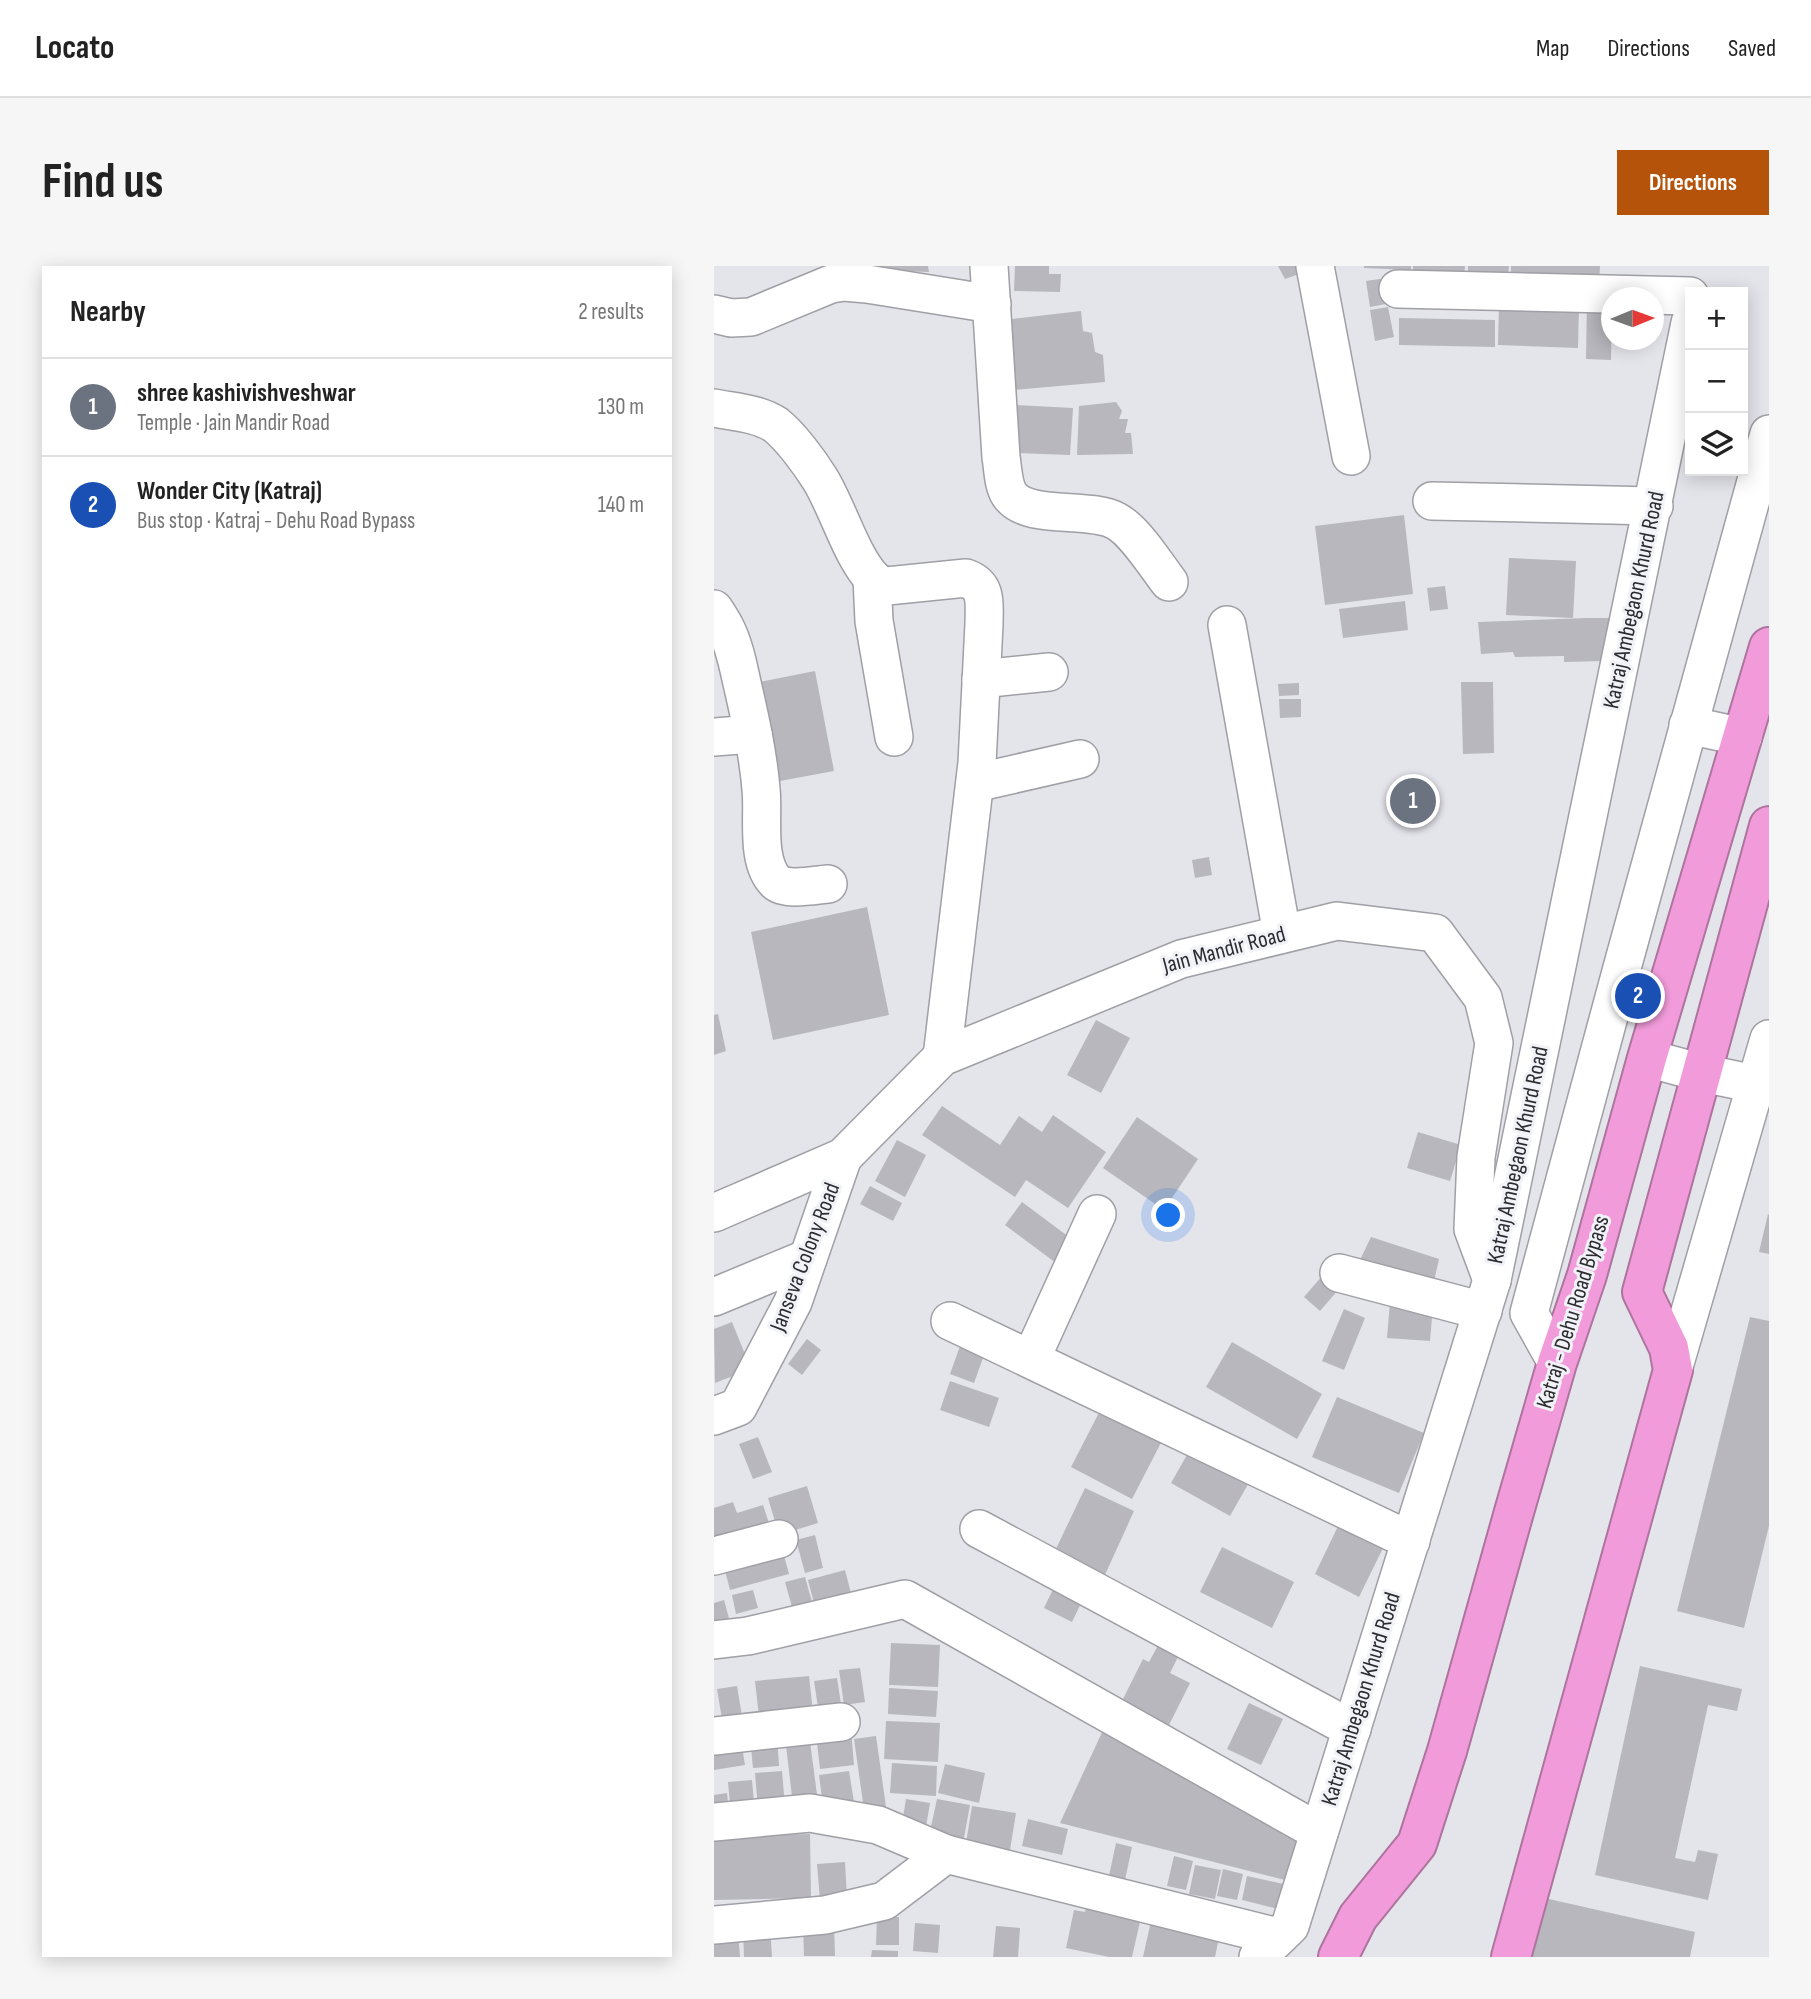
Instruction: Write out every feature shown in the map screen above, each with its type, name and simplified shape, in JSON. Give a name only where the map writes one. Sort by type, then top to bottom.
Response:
[{"type":"highway","name":"Katraj - Dehu Road Bypass","points":[[1338,1957],[1358,1917],[1417,1844],[1447,1751],[1557,1363],[1587,1275],[1647,1058],[1769,647]]},
{"type":"highway","points":[[1483,1957],[1646,1375],[1648,1357],[1642,1292],[1769,826]]},
{"type":"highway","points":[[1511,1957],[1674,1370],[1669,1348],[1642,1292]]},
{"type":"highway","points":[[1365,1957],[1417,1844]]},
{"type":"street","points":[[989,266],[1001,457],[1009,494],[1018,504],[1103,516],[1117,521],[1132,535],[1169,582]]},
{"type":"street","points":[[1315,266],[1351,456]]},
{"type":"street","points":[[1695,266],[1696,287]]},
{"type":"street","points":[[714,314],[731,318],[751,317],[831,284],[844,282],[992,304]]},
{"type":"street","points":[[1398,289],[1685,296]]},
{"type":"street","name":"Katraj Ambegaon Khurd Road","points":[[1268,1947],[1290,1926],[1488,1295],[1685,348]]},
{"type":"street","points":[[714,408],[754,415],[774,424],[786,434],[820,479],[858,555],[878,583],[887,586],[967,578],[976,582],[981,589],[984,601],[975,783],[942,1057]]},
{"type":"street","points":[[1557,1363],[1529,1313],[1769,434]]},
{"type":"street","points":[[1432,502],[1654,506]]},
{"type":"street","points":[[872,578],[874,621],[894,737]]},
{"type":"street","points":[[714,609],[726,628],[754,734],[762,791],[762,843],[767,867],[779,886],[828,884]]},
{"type":"street","points":[[1227,625],[1282,934]]},
{"type":"street","points":[[981,679],[1049,671]]},
{"type":"street","points":[[1688,725],[1743,737]]},
{"type":"street","points":[[714,737],[754,734]]},
{"type":"street","points":[[975,783],[1080,759]]},
{"type":"street","name":"Jain Mandir Road","points":[[714,1213],[844,1157],[942,1057],[1181,958],[1337,921],[1435,933],[1483,998],[1494,1043],[1476,1157],[1473,1228],[1488,1295]]},
{"type":"street","points":[[1674,1370],[1762,1086],[1769,1039]]},
{"type":"street","points":[[1647,1058],[1762,1086]]},
{"type":"street","name":"Janseva Colony Road","points":[[714,1416],[738,1407],[793,1302],[844,1157]]},
{"type":"street","points":[[1031,1359],[1097,1214]]},
{"type":"street","points":[[714,1297],[808,1258]]},
{"type":"street","points":[[1339,1273],[1488,1295]]},
{"type":"street","points":[[950,1321],[1411,1541]]},
{"type":"street","points":[[979,1530],[1352,1729]]},
{"type":"street","points":[[714,1556],[779,1539]]},
{"type":"street","points":[[714,1640],[748,1636],[905,1599],[1320,1832]]},
{"type":"street","points":[[714,1737],[841,1722]]},
{"type":"street","points":[[714,1822],[810,1813],[878,1825],[946,1854],[1268,1947]]},
{"type":"street","points":[[714,1925],[825,1915],[884,1902],[946,1854]]},
{"type":"building","points":[[875,266],[928,266],[929,272],[874,270]]},
{"type":"building","points":[[1015,266],[1049,266],[1049,274],[1061,274],[1060,292],[1014,291]]},
{"type":"building","points":[[1278,266],[1301,266],[1302,273],[1285,279]]},
{"type":"building","points":[[1411,266],[1411,270],[1364,268]]},
{"type":"building","points":[[1413,266],[1465,266],[1464,276],[1413,272]]},
{"type":"building","points":[[1468,266],[1509,266],[1508,276],[1468,273]]},
{"type":"building","points":[[1511,266],[1600,266],[1599,287],[1511,282]]},
{"type":"building","points":[[1387,278],[1391,303],[1370,307],[1366,281]]},
{"type":"building","points":[[1587,300],[1601,301],[1601,350],[1611,350],[1611,360],[1586,359]]},
{"type":"building","points":[[1499,304],[1579,306],[1578,348],[1498,345]]},
{"type":"building","points":[[1388,307],[1394,337],[1375,341],[1370,310]]},
{"type":"building","points":[[1081,311],[1083,331],[1092,333],[1095,352],[1103,355],[1105,382],[1014,390],[1012,319]]},
{"type":"building","points":[[1399,318],[1495,320],[1495,347],[1399,345]]},
{"type":"building","points":[[1116,402],[1122,411],[1119,419],[1128,419],[1125,433],[1131,433],[1133,454],[1077,455],[1079,406]]},
{"type":"building","points":[[1016,405],[1073,408],[1070,455],[1014,453]]},
{"type":"building","points":[[1404,515],[1413,594],[1325,605],[1315,526]]},
{"type":"building","points":[[1509,558],[1576,561],[1573,618],[1506,615]]},
{"type":"building","points":[[1445,586],[1448,609],[1430,611],[1427,588]]},
{"type":"building","points":[[1405,601],[1408,630],[1343,638],[1339,609]]},
{"type":"building","points":[[1621,618],[1603,661],[1564,662],[1564,656],[1515,657],[1513,652],[1481,654],[1478,622]]},
{"type":"building","points":[[815,671],[834,771],[780,781],[760,682]]},
{"type":"building","points":[[1461,682],[1493,682],[1494,753],[1463,754]]},
{"type":"building","points":[[1299,683],[1299,695],[1279,696],[1278,684]]},
{"type":"building","points":[[1279,699],[1301,699],[1301,717],[1280,718]]},
{"type":"building","points":[[1209,857],[1212,875],[1195,878],[1192,860]]},
{"type":"building","points":[[867,907],[889,1015],[773,1040],[751,932]]},
{"type":"building","points":[[718,1014],[726,1051],[714,1055],[714,1015]]},
{"type":"building","points":[[1096,1020],[1130,1038],[1101,1093],[1067,1075]]},
{"type":"building","points":[[942,1106],[1000,1145],[1019,1116],[1042,1132],[1053,1115],[1106,1152],[1068,1208],[1026,1180],[1015,1197],[922,1135]]},
{"type":"building","points":[[1137,1117],[1198,1159],[1164,1210],[1103,1168]]},
{"type":"building","points":[[1418,1132],[1461,1145],[1450,1181],[1407,1168]]},
{"type":"building","points":[[897,1140],[926,1155],[905,1197],[875,1181]]},
{"type":"building","points":[[870,1186],[902,1203],[893,1221],[860,1204]]},
{"type":"building","points":[[1022,1202],[1077,1243],[1060,1266],[1005,1225]]},
{"type":"building","points":[[1769,1215],[1769,1254],[1759,1252]]},
{"type":"building","points":[[1371,1237],[1439,1259],[1432,1290],[1360,1260]]},
{"type":"building","points":[[1323,1275],[1339,1289],[1320,1311],[1304,1297]]},
{"type":"building","points":[[1390,1302],[1433,1305],[1430,1341],[1387,1338]]},
{"type":"building","points":[[1344,1309],[1365,1318],[1344,1370],[1322,1361]]},
{"type":"building","points":[[1750,1317],[1769,1321],[1769,1526],[1744,1628],[1677,1611]]},
{"type":"building","points":[[732,1322],[751,1369],[715,1383],[714,1329]]},
{"type":"building","points":[[964,1335],[988,1344],[974,1383],[950,1374]]},
{"type":"building","points":[[807,1339],[821,1350],[802,1375],[788,1364]]},
{"type":"building","points":[[1232,1342],[1322,1394],[1297,1439],[1206,1387]]},
{"type":"building","points":[[950,1381],[999,1398],[989,1427],[940,1410]]},
{"type":"building","points":[[1337,1397],[1424,1433],[1399,1493],[1312,1457]]},
{"type":"building","points":[[1104,1403],[1165,1435],[1132,1499],[1071,1467]]},
{"type":"building","points":[[758,1437],[772,1472],[753,1479],[739,1444]]},
{"type":"building","points":[[1196,1439],[1255,1472],[1230,1516],[1171,1483]]},
{"type":"building","points":[[807,1486],[818,1523],[779,1535],[768,1498]]},
{"type":"building","points":[[1085,1488],[1134,1511],[1104,1577],[1054,1553]]},
{"type":"building","points":[[733,1502],[737,1513],[763,1505],[771,1529],[714,1537],[714,1508]]},
{"type":"building","points":[[1341,1520],[1386,1542],[1359,1597],[1315,1574]]},
{"type":"building","points":[[815,1535],[823,1568],[805,1573],[796,1540]]},
{"type":"building","points":[[781,1544],[789,1574],[730,1590],[722,1559]]},
{"type":"building","points":[[1222,1547],[1294,1582],[1272,1628],[1200,1592]]},
{"type":"building","points":[[845,1570],[853,1601],[816,1611],[808,1580]]},
{"type":"building","points":[[805,1577],[812,1602],[792,1607],[785,1582]]},
{"type":"building","points":[[1057,1581],[1085,1595],[1072,1622],[1044,1608]]},
{"type":"building","points":[[753,1590],[758,1608],[736,1614],[732,1595]]},
{"type":"building","points":[[724,1600],[730,1622],[714,1626],[714,1603]]},
{"type":"building","points":[[1161,1640],[1181,1651],[1170,1673],[1190,1683],[1167,1729],[1120,1705],[1143,1659],[1149,1662]]},
{"type":"building","points":[[891,1643],[940,1645],[938,1687],[889,1685]]},
{"type":"building","points":[[1640,1666],[1742,1689],[1737,1711],[1708,1705],[1675,1858],[1695,1862],[1698,1850],[1718,1854],[1708,1900],[1595,1875]]},
{"type":"building","points":[[860,1668],[865,1702],[844,1705],[839,1670]]},
{"type":"building","points":[[809,1676],[813,1712],[759,1717],[755,1681]]},
{"type":"building","points":[[837,1678],[841,1704],[818,1707],[814,1681]]},
{"type":"building","points":[[737,1686],[742,1716],[722,1719],[717,1689]]},
{"type":"building","points":[[889,1688],[938,1691],[936,1717],[888,1714]]},
{"type":"building","points":[[1249,1703],[1283,1719],[1261,1765],[1227,1749]]},
{"type":"building","points":[[886,1721],[940,1723],[938,1762],[884,1759]]},
{"type":"building","points":[[1105,1726],[1306,1834],[1289,1881],[1060,1823]]},
{"type":"building","points":[[851,1730],[854,1765],[820,1769],[816,1734]]},
{"type":"building","points":[[809,1734],[818,1802],[793,1805],[785,1737]]},
{"type":"building","points":[[740,1735],[745,1765],[714,1770],[714,1738]]},
{"type":"building","points":[[777,1735],[779,1766],[753,1768],[750,1738]]},
{"type":"building","points":[[876,1736],[887,1814],[865,1817],[854,1739]]},
{"type":"building","points":[[892,1763],[937,1766],[936,1796],[890,1793]]},
{"type":"building","points":[[945,1764],[985,1773],[979,1803],[938,1793]]},
{"type":"building","points":[[782,1771],[785,1806],[758,1809],[755,1773]]},
{"type":"building","points":[[849,1771],[854,1802],[823,1806],[819,1775]]},
{"type":"building","points":[[752,1780],[755,1813],[731,1815],[728,1782]]},
{"type":"building","points":[[727,1793],[729,1814],[714,1815],[714,1795]]},
{"type":"building","points":[[906,1799],[930,1803],[925,1833],[901,1829]]},
{"type":"building","points":[[937,1799],[970,1805],[963,1843],[929,1836]]},
{"type":"building","points":[[972,1806],[1016,1813],[1010,1850],[966,1843]]},
{"type":"building","points":[[1028,1819],[1068,1829],[1062,1855],[1022,1846]]},
{"type":"building","points":[[810,1834],[811,1898],[714,1900],[714,1836]]},
{"type":"building","points":[[1116,1843],[1132,1847],[1125,1880],[1109,1876]]},
{"type":"building","points":[[1174,1856],[1193,1861],[1186,1890],[1167,1886]]},
{"type":"building","points":[[845,1862],[847,1898],[820,1900],[817,1864]]},
{"type":"building","points":[[1195,1865],[1221,1870],[1215,1899],[1189,1894]]},
{"type":"building","points":[[1223,1869],[1243,1874],[1237,1900],[1217,1896]]},
{"type":"building","points":[[1247,1876],[1288,1885],[1282,1910],[1242,1900]]},
{"type":"building","points":[[1540,1897],[1695,1932],[1690,1957],[1527,1957]]},
{"type":"building","points":[[1087,1901],[1142,1913],[1132,1957],[1109,1957],[1066,1948],[1074,1910],[1085,1912]]},
{"type":"building","points":[[1153,1912],[1221,1928],[1215,1957],[1143,1957]]},
{"type":"building","points":[[877,1916],[899,1917],[899,1945],[876,1945]]},
{"type":"building","points":[[915,1923],[940,1925],[938,1953],[913,1951]]},
{"type":"building","points":[[834,1924],[835,1956],[804,1956],[803,1925]]},
{"type":"building","points":[[770,1925],[772,1957],[744,1957],[743,1927]]},
{"type":"building","points":[[996,1926],[1020,1928],[1018,1957],[993,1957]]},
{"type":"building","points":[[738,1932],[740,1957],[714,1957],[714,1934]]},
{"type":"building","points":[[872,1950],[898,1951],[898,1957],[871,1957]]},
{"type":"place","name":"shree kashivishveshwar","points":[[1413,801]]},
{"type":"place","name":"Wonder City (Katraj)","points":[[1638,996]]}]
